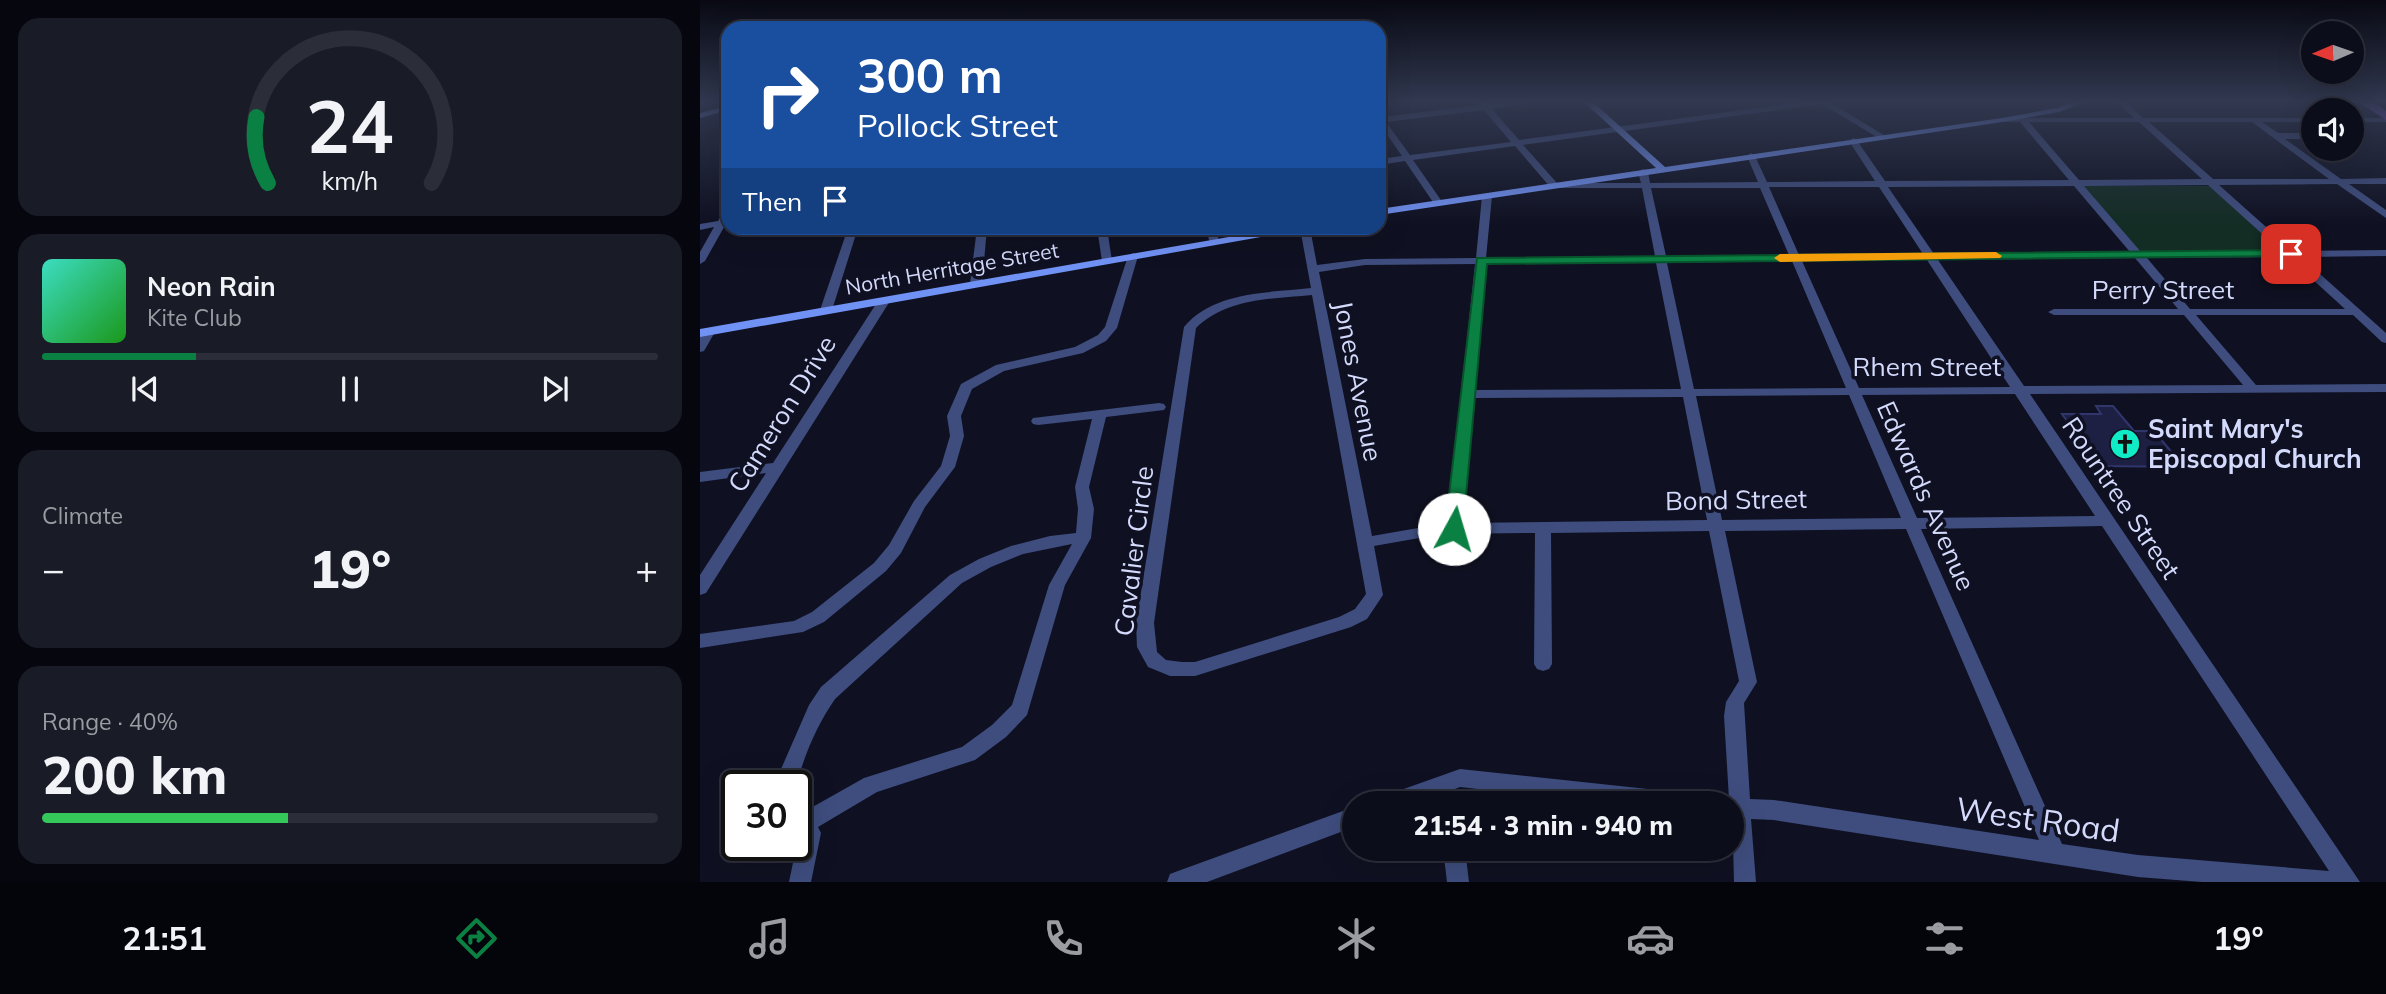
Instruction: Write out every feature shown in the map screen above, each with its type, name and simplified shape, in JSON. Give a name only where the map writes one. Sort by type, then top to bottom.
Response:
[{"type":"street","points":[[1397,142],[1437,203]]},
{"type":"street","points":[[1386,161],[1530,142]]},
{"type":"street","points":[[1632,142],[1662,169]]},
{"type":"street","points":[[1644,179],[1662,169],[1852,142]]},
{"type":"street","name":"Rountree Street","points":[[1853,142],[2349,882]]},
{"type":"street","points":[[2041,142],[2252,388]]},
{"type":"street","points":[[2166,142],[2386,339]]},
{"type":"street","points":[[2286,142],[2386,215]]},
{"type":"street","points":[[1517,144],[1554,186]]},
{"type":"street","name":"Edwards Avenue","points":[[1751,156],[2056,855]]},
{"type":"street","points":[[1644,179],[1748,682],[1735,702],[1736,791]]},
{"type":"street","points":[[1386,211],[1554,186],[1644,179],[1763,185],[2386,180]]},
{"type":"street","points":[[1454,529],[1488,196]]},
{"type":"street","points":[[700,227],[721,223]]},
{"type":"street","points":[[700,261],[721,223]]},
{"type":"street","name":"Cameron Drive","points":[[826,310],[851,235]]},
{"type":"street","points":[[976,284],[981,235]]},
{"type":"street","points":[[1103,235],[1107,261]]},
{"type":"street","points":[[1212,235],[1214,242]]},
{"type":"street","name":"North Herritage Street","points":[[704,332],[1254,235]]},
{"type":"street","name":"Jones Avenue","points":[[1307,235],[1367,542]]},
{"type":"street","points":[[1314,269],[1365,262],[2386,253]]},
{"type":"street","points":[[700,641],[797,627],[818,617],[880,567],[895,548],[919,505],[948,467],[957,436],[954,416],[967,387],[1000,369],[1079,350],[1102,338],[1111,328],[1133,256]]},
{"type":"street","name":"Cavalier Circle","points":[[1317,291],[1227,304],[1206,312],[1190,327],[1145,623],[1144,640],[1151,662],[1178,670],[1195,669],[1345,622],[1361,614],[1375,595],[1367,542]]},
{"type":"street","name":"Cameron Drive","points":[[700,589],[884,301]]},
{"type":"street","name":"Perry Street","points":[[2054,312],[2356,312]]},
{"type":"street","points":[[2367,322],[2386,322]]},
{"type":"street","points":[[700,348],[704,332]]},
{"type":"street","name":"Rhem Street","points":[[1468,394],[2386,388]]},
{"type":"street","points":[[1038,421],[1159,407]]},
{"type":"street","points":[[812,809],[871,785],[968,754],[1010,721],[1020,709],[1057,585],[1083,538],[1086,515],[1083,477],[1100,414]]},
{"type":"street","points":[[700,477],[778,467]]},
{"type":"street","name":"Bond Street","points":[[1367,542],[1454,529],[2106,521]]},
{"type":"street","points":[[1543,527],[1543,664]]},
{"type":"street","points":[[791,770],[816,711],[828,693],[956,579],[979,566],[1044,541],[1083,538]]},
{"type":"street","points":[[1449,791],[1460,778],[1577,791]]},
{"type":"street","name":"West Road","points":[[1744,808],[1774,810],[2138,866],[2335,882]]},
{"type":"street","points":[[1178,882],[1342,821]]},
{"type":"street","points":[[800,882],[804,861]]},
{"type":"street","points":[[1455,861],[1458,882]]},
{"type":"street","points":[[1742,861],[1745,882]]},
{"type":"green space","points":[[2083,186],[2210,186],[2281,251],[2140,252]]},
{"type":"building","name":"Saint Mary's Episcopal Church","points":[[2096,406],[2113,406],[2134,431],[2154,431],[2184,467],[2100,466],[2062,414],[2101,414]]},
{"type":"slow traffic","points":[[1780,258],[1996,256]]},
{"type":"place","name":"Saint Mary's Episcopal Church","points":[[2125,444]]},
{"type":"route","points":[[1454,529],[1482,261],[2291,254]]}]
